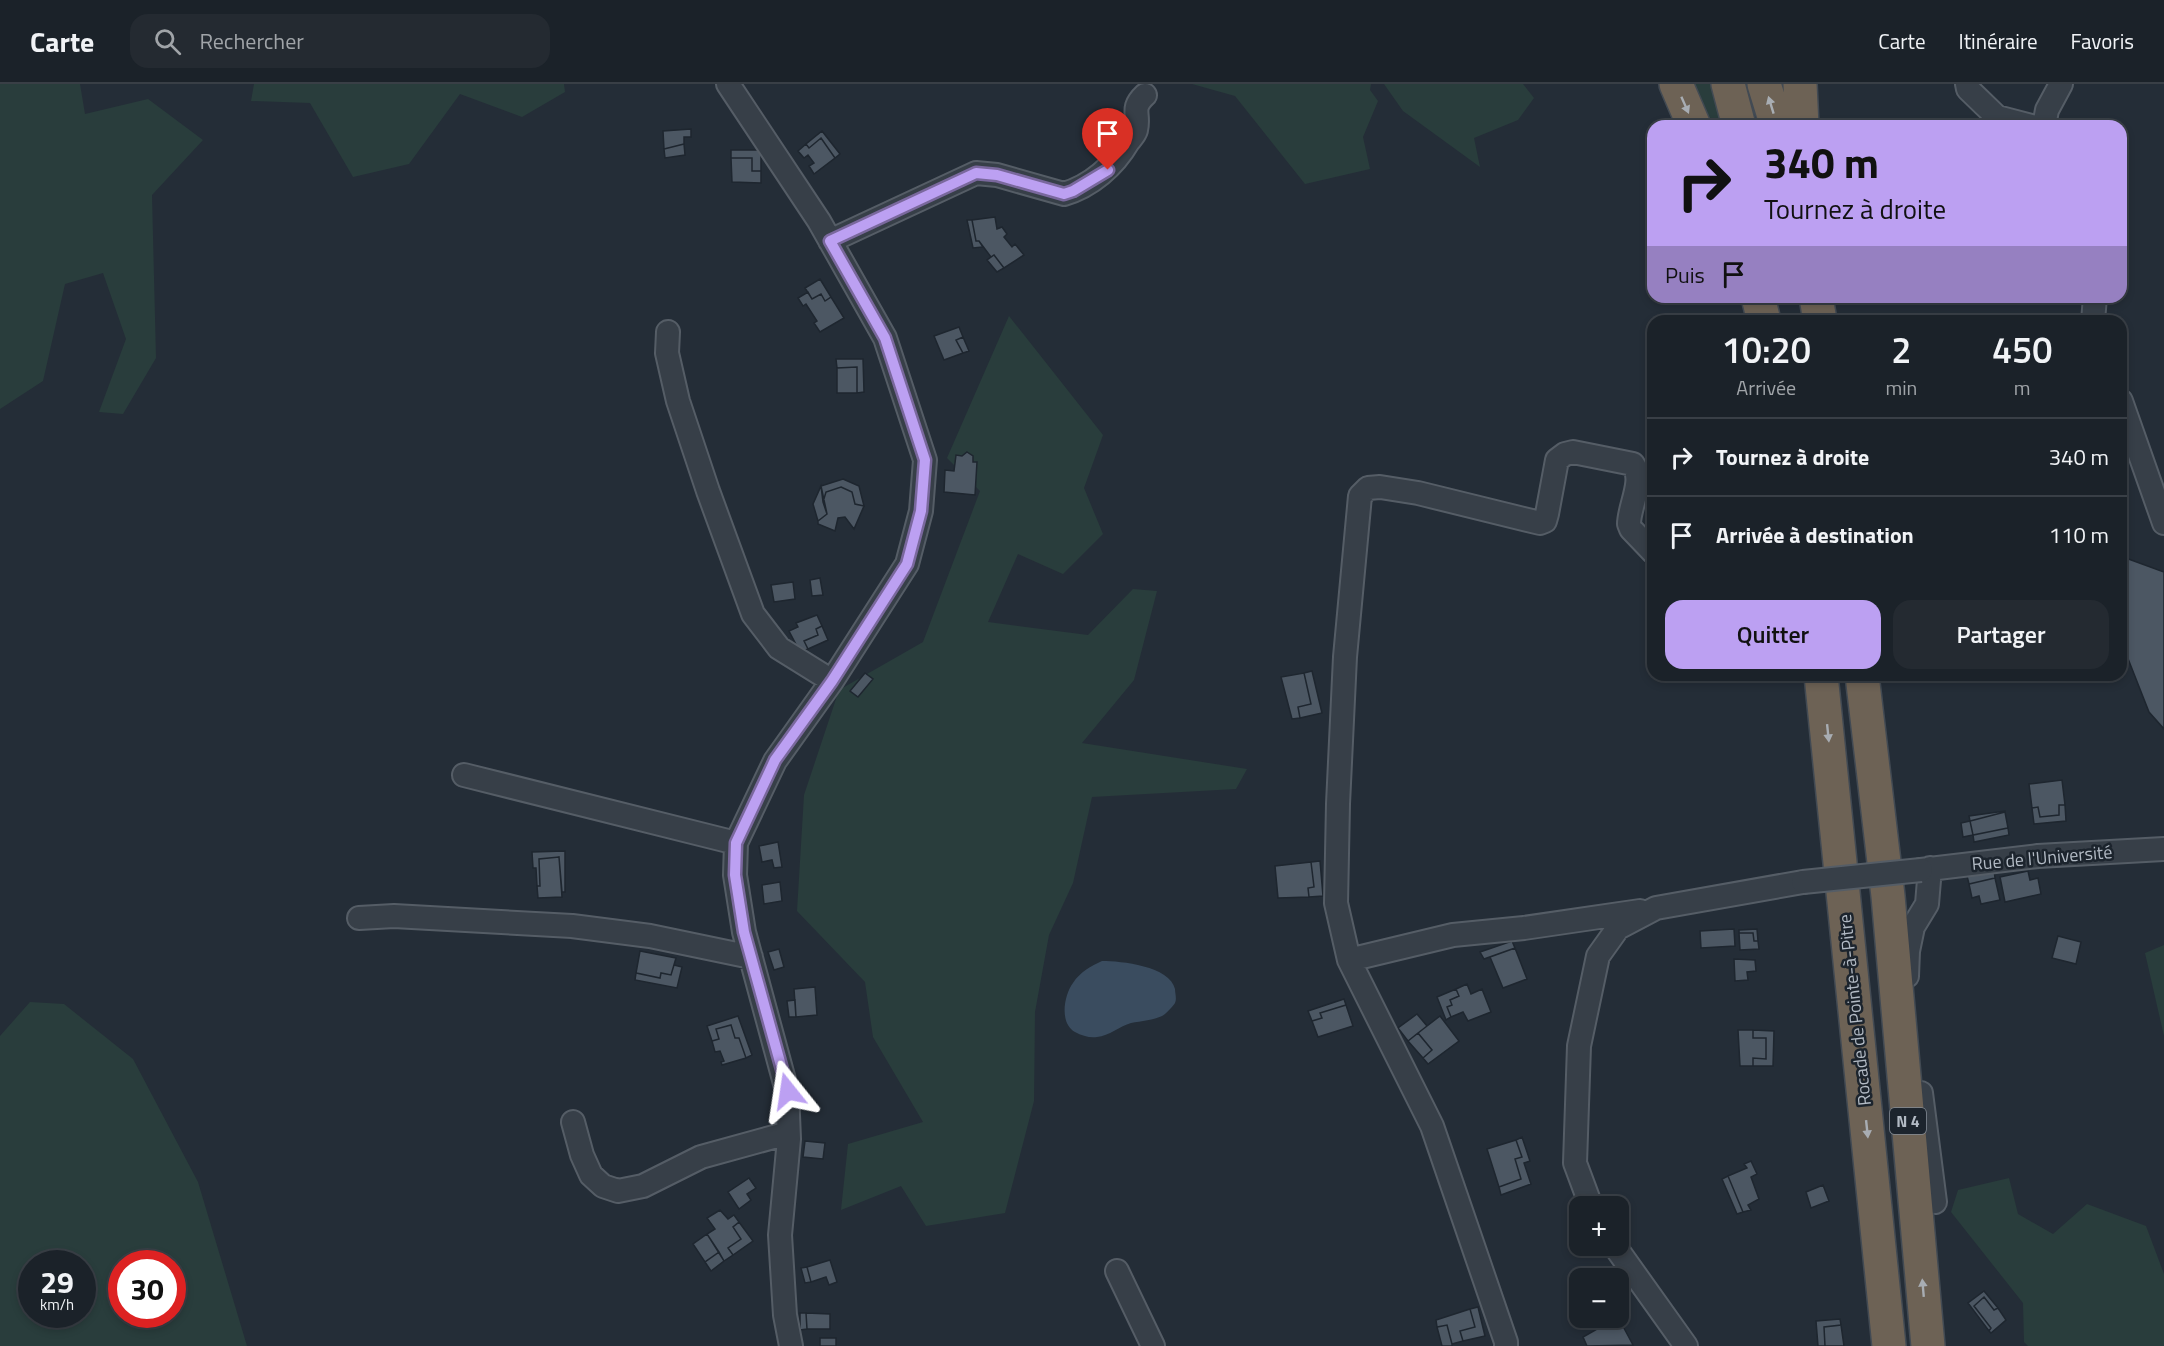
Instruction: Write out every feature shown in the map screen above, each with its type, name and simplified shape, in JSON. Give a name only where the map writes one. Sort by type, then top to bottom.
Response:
[{"type":"highway","points":[[1676,84],[1691,120]]},
{"type":"highway","points":[[1728,84],[1737,120]]},
{"type":"highway","points":[[1764,84],[1775,120]]},
{"type":"highway","points":[[1800,84],[1802,120]]},
{"type":"highway","name":"Rocade de Pointe-à-Pitre","points":[[1822,681],[1889,1346]]},
{"type":"highway","name":"N 4","points":[[1863,681],[1888,896],[1928,1346]]},
{"type":"street","points":[[728,84],[819,221],[885,338],[925,460],[921,511],[907,564],[832,681],[775,760],[736,843],[735,875],[744,932],[788,1091],[788,1133],[780,1235],[785,1315],[791,1346]]},
{"type":"street","points":[[1967,84],[1968,89],[1997,117],[2008,120]]},
{"type":"street","points":[[2045,120],[2047,110],[2061,84]]},
{"type":"street","points":[[830,241],[976,173],[997,175],[1064,194],[1073,191],[1108,170],[1118,160],[1136,130],[1135,108],[1145,95]]},
{"type":"street","points":[[668,332],[667,353],[678,401],[753,614],[779,648],[832,681]]},
{"type":"street","points":[[2127,418],[2164,524]]},
{"type":"street","points":[[1506,1346],[1432,1126],[1349,960],[1336,903],[1345,657],[1360,496],[1368,488],[1380,487],[1418,493],[1540,523],[1545,521],[1547,514],[1557,460],[1573,452],[1633,464],[1636,468],[1637,480],[1629,524],[1630,529],[1647,546]]},
{"type":"street","points":[[464,775],[736,843]]},
{"type":"street","name":"Rue de l'Université","points":[[1349,960],[1453,935],[1524,928],[1803,882],[2038,856],[2164,849]]},
{"type":"street","points":[[1926,869],[1926,904],[1913,927],[1908,951],[1907,984],[1935,1202]]},
{"type":"street","points":[[1587,1196],[1575,1163],[1579,1046],[1598,956],[1618,928],[1656,908]]},
{"type":"street","points":[[359,918],[394,916],[581,927],[650,936],[751,957]]},
{"type":"street","points":[[573,1122],[582,1155],[591,1175],[603,1186],[618,1191],[643,1186],[701,1157],[788,1133]]},
{"type":"street","points":[[1622,1256],[1686,1346]]},
{"type":"street","points":[[1117,1271],[1153,1346]]},
{"type":"green space","points":[[0,84],[80,84],[85,114],[148,99],[203,140],[152,195],[156,358],[123,414],[99,412],[126,339],[103,273],[65,284],[43,381],[0,409]]},
{"type":"green space","points":[[254,84],[564,84],[565,92],[522,117],[460,94],[409,164],[353,177],[310,103],[251,101]]},
{"type":"green space","points":[[1192,84],[1371,84],[1370,90],[1378,101],[1363,137],[1370,169],[1305,184],[1235,96]]},
{"type":"green space","points":[[1384,84],[1523,84],[1534,98],[1518,120],[1474,138],[1480,167],[1403,111]]},
{"type":"green space","points":[[1686,84],[1712,84],[1722,120],[1700,120]]},
{"type":"green space","points":[[1009,316],[1103,435],[1084,488],[1103,534],[1063,574],[1018,554],[988,622],[1088,635],[1133,589],[1157,591],[1134,680],[1082,743],[1247,769],[1236,789],[1092,797],[1073,883],[1049,935],[1035,1012],[1034,1101],[1005,1213],[926,1226],[901,1186],[841,1210],[848,1144],[923,1122],[873,1037],[865,982],[797,911],[804,795],[839,690],[923,642],[980,491],[947,458]]},
{"type":"green space","points":[[2164,945],[2164,1036],[2145,953]]},
{"type":"green space","points":[[30,1002],[64,1004],[133,1059],[198,1182],[247,1346],[0,1346],[0,1036]]},
{"type":"green space","points":[[2009,1178],[2018,1214],[2053,1234],[2087,1204],[2146,1226],[2164,1274],[2164,1346],[2028,1346],[2024,1342],[2023,1303],[1951,1212],[1958,1190]]},
{"type":"water","points":[[1102,961],[1144,966],[1164,975],[1175,989],[1175,1003],[1162,1016],[1131,1023],[1101,1036],[1089,1037],[1075,1032],[1070,1028],[1065,1016],[1067,994],[1079,976]]},
{"type":"building","points":[[691,129],[691,137],[684,137],[684,144],[664,149],[663,131]]},
{"type":"building","points":[[822,131],[840,154],[835,158],[821,138],[809,148],[806,144]]},
{"type":"building","points":[[821,138],[835,158],[814,174],[809,166],[814,163],[808,155],[804,158],[798,151],[806,144],[809,148]]},
{"type":"building","points":[[684,144],[685,155],[665,158],[664,149]]},
{"type":"building","points":[[731,150],[761,150],[761,171],[752,171],[752,158],[731,158]]},
{"type":"building","points":[[731,158],[752,158],[752,171],[761,171],[761,183],[732,182]]},
{"type":"building","points":[[995,217],[997,229],[1002,227],[1007,234],[1004,237],[1012,247],[1015,244],[1024,255],[1004,268],[994,255],[991,257],[979,241],[976,241],[972,220]]},
{"type":"building","points":[[967,220],[972,220],[976,241],[979,241],[983,247],[973,248]]},
{"type":"building","points":[[994,255],[1004,268],[997,272],[987,260]]},
{"type":"building","points":[[820,279],[831,297],[825,301],[821,294],[812,299],[805,288]]},
{"type":"building","points":[[808,292],[812,299],[821,294],[825,301],[831,297],[844,318],[820,332],[814,323],[817,321],[806,304],[803,306],[798,298]]},
{"type":"building","points":[[959,327],[963,337],[956,340],[963,353],[944,360],[934,336]]},
{"type":"building","points":[[963,337],[969,351],[963,353],[956,340]]},
{"type":"building","points":[[836,359],[863,359],[864,392],[857,393],[857,367],[837,368]]},
{"type":"building","points":[[857,367],[857,393],[837,393],[837,368]]},
{"type":"building","points":[[967,452],[973,456],[973,462],[977,462],[975,495],[944,492],[945,470],[954,471],[956,455],[962,456]]},
{"type":"building","points":[[843,479],[859,486],[864,506],[855,504],[852,492],[841,487],[826,492],[823,502],[821,486]]},
{"type":"building","points":[[821,486],[827,514],[818,521],[813,504]]},
{"type":"building","points":[[841,487],[852,492],[855,504],[864,506],[854,529],[845,517],[838,518],[835,531],[818,524],[818,521],[827,514],[823,502],[826,492]]},
{"type":"building","points":[[2127,558],[2164,572],[2164,729],[2149,712],[2127,656]]},
{"type":"building","points":[[820,578],[823,595],[812,596],[810,580]]},
{"type":"building","points":[[793,582],[795,599],[774,602],[771,585]]},
{"type":"building","points":[[817,615],[822,626],[816,629],[818,635],[804,641],[808,649],[800,652],[789,631],[798,627],[796,623]]},
{"type":"building","points":[[822,626],[828,640],[808,649],[804,641],[818,635],[816,629]]},
{"type":"building","points":[[1312,671],[1322,713],[1300,718],[1298,707],[1311,704],[1304,673]]},
{"type":"building","points":[[865,673],[873,679],[858,697],[850,691]]},
{"type":"building","points":[[1304,673],[1311,704],[1298,707],[1300,718],[1292,719],[1281,677]]},
{"type":"building","points":[[2062,780],[2065,805],[2059,805],[2059,815],[2040,817],[2038,807],[2032,808],[2029,784]]},
{"type":"building","points":[[2059,805],[2065,805],[2066,821],[2034,824],[2032,808],[2038,807],[2040,817],[2059,815]]},
{"type":"building","points":[[2005,812],[1970,821],[1969,816]]},
{"type":"building","points":[[2005,812],[2008,828],[1973,835],[1970,821]]},
{"type":"building","points":[[1970,821],[1973,835],[1963,837],[1961,823]]},
{"type":"building","points":[[2008,828],[2009,835],[1974,842],[1973,835]]},
{"type":"building","points":[[778,842],[782,867],[774,868],[772,860],[762,862],[759,846]]},
{"type":"building","points":[[565,851],[565,892],[562,892],[559,857],[539,859],[540,886],[537,886],[532,852]]},
{"type":"building","points":[[559,857],[562,897],[538,898],[539,859]]},
{"type":"building","points":[[1320,861],[1323,896],[1309,897],[1308,888],[1314,887],[1311,862]]},
{"type":"building","points":[[1311,862],[1314,887],[1308,888],[1309,897],[1278,898],[1275,866]]},
{"type":"building","points":[[1994,870],[1995,878],[1969,884],[1967,876]]},
{"type":"building","points":[[2028,871],[2030,880],[2038,878],[2041,894],[2005,902],[2000,877]]},
{"type":"building","points":[[1995,878],[2000,900],[1981,904],[1979,896],[1972,898],[1969,884]]},
{"type":"building","points":[[780,882],[782,901],[764,904],[762,885]]},
{"type":"building","points":[[1734,929],[1735,946],[1701,948],[1700,931]]},
{"type":"building","points":[[1757,929],[1758,941],[1754,941],[1753,933],[1739,933],[1739,930]]},
{"type":"building","points":[[1739,933],[1753,933],[1754,941],[1758,941],[1759,949],[1740,950]]},
{"type":"building","points":[[2058,936],[2081,942],[2076,964],[2052,958]]},
{"type":"building","points":[[1512,941],[1515,948],[1484,959],[1480,952]]},
{"type":"building","points":[[1515,948],[1527,979],[1503,988],[1490,957]]},
{"type":"building","points":[[779,949],[784,967],[774,970],[768,952]]},
{"type":"building","points":[[640,951],[676,958],[671,975],[661,973],[660,978],[636,973]]},
{"type":"building","points":[[1734,959],[1755,960],[1756,971],[1747,972],[1748,980],[1735,981]]},
{"type":"building","points":[[674,965],[682,967],[677,988],[635,980],[636,973],[660,978],[661,973],[671,975]]},
{"type":"building","points":[[1467,984],[1471,994],[1482,989],[1491,1012],[1468,1021],[1463,1012],[1451,1017],[1447,1007],[1452,1005],[1450,1000],[1459,996],[1456,989]]},
{"type":"building","points":[[815,987],[817,1015],[796,1017],[794,989]]},
{"type":"building","points":[[1456,989],[1459,996],[1450,1000],[1452,1005],[1447,1007],[1451,1017],[1446,1020],[1437,997]]},
{"type":"building","points":[[1344,999],[1346,1005],[1320,1013],[1322,1018],[1312,1021],[1308,1011]]},
{"type":"building","points":[[795,1000],[796,1017],[789,1017],[787,1001]]},
{"type":"building","points":[[1346,1005],[1353,1026],[1318,1037],[1312,1021],[1322,1018],[1320,1013]]},
{"type":"building","points":[[1417,1014],[1427,1026],[1408,1041],[1398,1028]]},
{"type":"building","points":[[738,1016],[752,1055],[746,1058],[739,1038],[735,1038],[731,1025],[716,1029],[719,1039],[712,1041],[707,1026]]},
{"type":"building","points":[[1440,1016],[1459,1041],[1428,1064],[1423,1058],[1432,1050],[1418,1033]]},
{"type":"building","points":[[731,1025],[735,1038],[739,1038],[746,1058],[722,1065],[721,1062],[724,1061],[720,1051],[715,1052],[712,1041],[719,1039],[716,1029]]},
{"type":"building","points":[[1738,1030],[1753,1030],[1753,1038],[1766,1038],[1766,1059],[1753,1058],[1753,1066],[1740,1066]]},
{"type":"building","points":[[1753,1030],[1774,1031],[1773,1066],[1753,1066],[1753,1058],[1766,1059],[1766,1038],[1753,1038]]},
{"type":"building","points":[[1418,1033],[1432,1050],[1423,1058],[1408,1041]]},
{"type":"building","points":[[1522,1137],[1530,1161],[1524,1163],[1531,1184],[1501,1195],[1499,1187],[1521,1179],[1515,1159],[1522,1157],[1516,1140]]},
{"type":"building","points":[[1516,1140],[1522,1157],[1515,1159],[1521,1179],[1499,1187],[1487,1149]]},
{"type":"building","points":[[805,1141],[825,1143],[823,1159],[803,1157]]},
{"type":"building","points":[[1751,1161],[1757,1174],[1751,1177],[1759,1199],[1748,1205],[1751,1210],[1743,1212],[1728,1176],[1747,1168],[1744,1164]]},
{"type":"building","points":[[1728,1176],[1743,1212],[1737,1214],[1722,1179]]},
{"type":"building","points":[[749,1178],[756,1188],[747,1194],[751,1200],[739,1209],[728,1192]]},
{"type":"building","points":[[1823,1185],[1829,1201],[1811,1208],[1806,1192]]},
{"type":"building","points":[[720,1210],[728,1219],[734,1215],[739,1222],[733,1227],[741,1239],[728,1248],[733,1255],[724,1261],[707,1234],[715,1229],[707,1218]]},
{"type":"building","points":[[739,1222],[753,1241],[733,1255],[728,1248],[741,1239],[733,1227]]},
{"type":"building","points":[[707,1234],[719,1252],[705,1262],[693,1244]]},
{"type":"building","points":[[719,1252],[724,1261],[711,1271],[705,1262]]},
{"type":"building","points":[[830,1260],[837,1282],[829,1285],[826,1277],[811,1282],[807,1267]]},
{"type":"building","points":[[807,1267],[811,1282],[805,1283],[801,1268]]},
{"type":"building","points":[[1984,1291],[1998,1308],[1994,1310],[1984,1297],[1974,1306],[1991,1328],[1989,1331],[1968,1303]]},
{"type":"building","points":[[1984,1297],[1994,1310],[1998,1308],[2006,1320],[1991,1333],[1989,1331],[1991,1328],[1974,1306]]},
{"type":"building","points":[[1478,1307],[1485,1336],[1463,1341],[1460,1331],[1475,1327],[1470,1309]]},
{"type":"building","points":[[1470,1309],[1475,1327],[1460,1331],[1463,1341],[1452,1344],[1447,1325],[1437,1327],[1436,1320]]},
{"type":"building","points":[[800,1313],[806,1313],[807,1329],[800,1330]]},
{"type":"building","points":[[806,1313],[830,1314],[830,1329],[807,1329]]},
{"type":"building","points":[[1840,1319],[1841,1325],[1824,1327],[1825,1346],[1818,1346],[1816,1321]]},
{"type":"building","points":[[1447,1325],[1452,1346],[1442,1346],[1437,1327]]},
{"type":"building","points":[[1841,1325],[1844,1346],[1825,1346],[1824,1327]]},
{"type":"building","points":[[1599,1328],[1624,1328],[1633,1345],[1587,1346],[1583,1337]]},
{"type":"building","points":[[820,1338],[836,1338],[836,1346],[820,1346]]},
{"type":"route","points":[[788,1091],[744,932],[735,875],[736,843],[775,760],[832,681],[907,564],[921,511],[925,460],[885,338],[830,241],[976,173],[997,175],[1064,194],[1108,170]]}]
